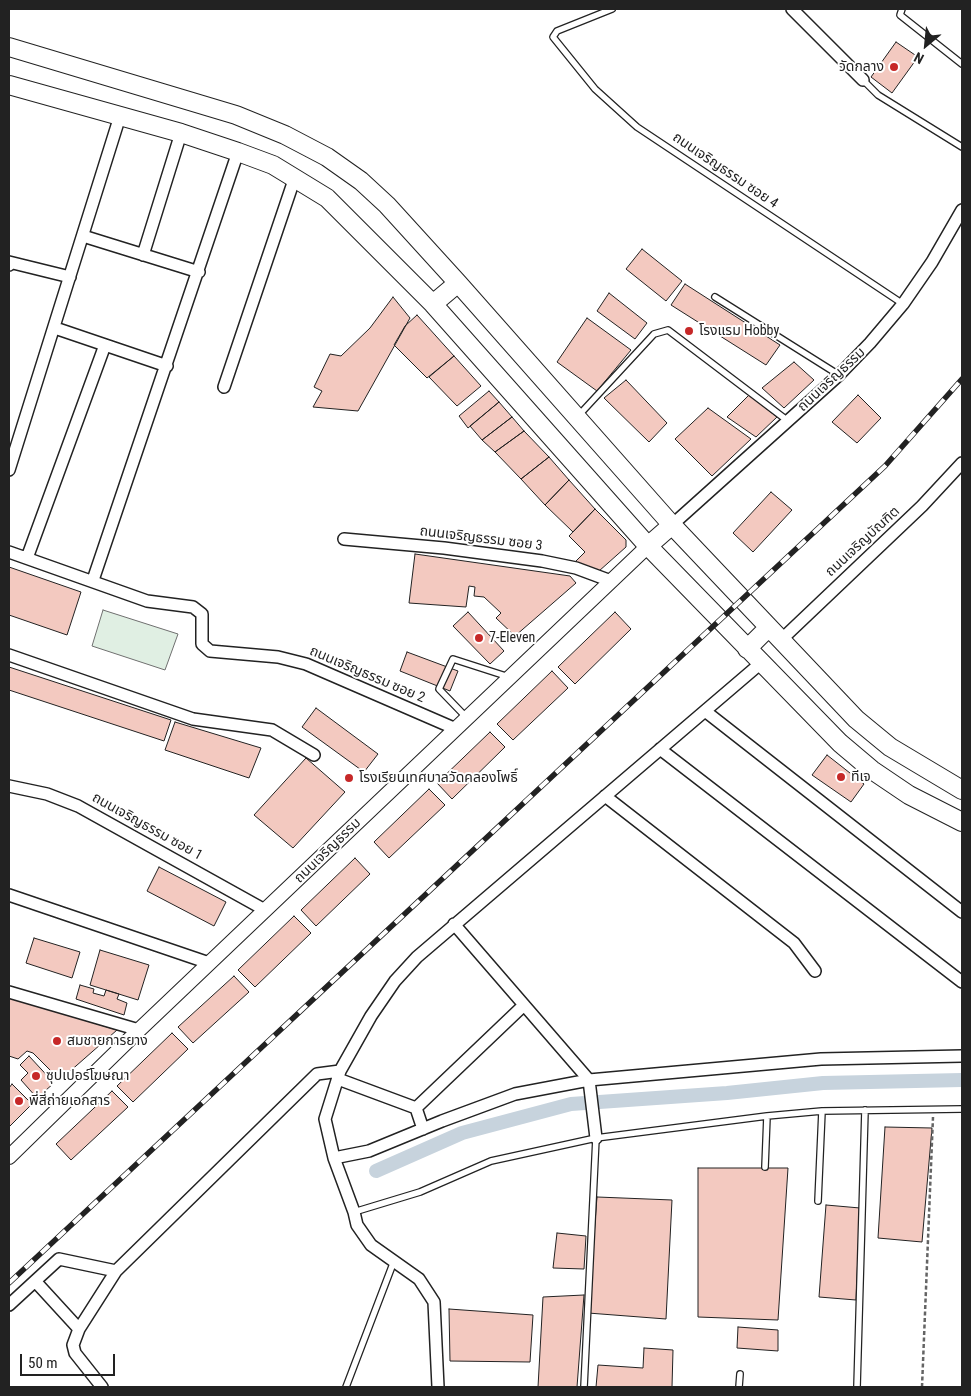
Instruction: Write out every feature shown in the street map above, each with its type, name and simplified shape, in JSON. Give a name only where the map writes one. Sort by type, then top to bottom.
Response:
[{"type":"main road","points":[[9,47],[236,115],[285,135],[327,157],[361,182],[387,205],[578,416],[672,524],[856,719],[890,747],[962,790]]},
{"type":"main road","points":[[9,85],[181,133],[238,152],[273,165],[326,198],[351,219],[434,304],[648,546],[840,743],[872,770],[909,795],[962,822]]},
{"type":"main road","points":[[434,304],[458,283]]},
{"type":"main road","points":[[648,546],[672,524]]},
{"type":"main road","points":[[747,649],[775,634]]},
{"type":"street","points":[[792,9],[862,80]]},
{"type":"street","points":[[9,470],[120,116]]},
{"type":"street","points":[[143,255],[181,133]]},
{"type":"street","points":[[93,580],[199,272],[238,152]]},
{"type":"street","points":[[224,387],[295,177]]},
{"type":"street","name":"ถนนเจริญธรรม","points":[[672,524],[839,375],[870,343],[903,304],[932,262],[962,210]]},
{"type":"street","points":[[83,236],[199,272]]},
{"type":"street","points":[[9,265],[10,262],[70,277]]},
{"type":"street","points":[[55,328],[167,366]]},
{"type":"street","points":[[28,558],[105,345]]},
{"type":"street","name":"ถนนเจริญบัณฑิต","points":[[775,634],[922,506],[962,463]]},
{"type":"street","name":"ถนนเจริญธรรม ซอย 3","points":[[344,539],[444,548],[542,561],[576,568],[611,581]]},
{"type":"street","name":"ถนนเจริญธรรม","points":[[9,1157],[209,963],[648,546]]},
{"type":"street","name":"ถนนเจริญธรรม ซอย 2","points":[[9,552],[147,600],[193,606],[202,614],[202,644],[210,651],[278,657],[306,664],[456,729]]},
{"type":"street","points":[[9,655],[193,719],[272,730],[314,754]]},
{"type":"street","points":[[438,1387],[434,1302],[419,1279],[371,1245],[357,1225],[334,1158],[325,1119],[339,1075],[371,1016],[417,957],[761,663]]},
{"type":"street","points":[[705,711],[962,912]]},
{"type":"street","points":[[660,749],[962,982]]},
{"type":"street","name":"ถนนเจริญธรรม ซอย 1","points":[[9,786],[47,794],[78,806],[265,910]]},
{"type":"street","points":[[605,796],[794,942],[814,971]]},
{"type":"street","points":[[9,895],[209,963]]},
{"type":"street","points":[[454,924],[589,1080],[596,1138]]},
{"type":"street","points":[[9,992],[139,1030]]},
{"type":"street","points":[[416,1108],[524,1005]]},
{"type":"street","points":[[334,1158],[369,1151],[423,1128],[515,1094],[589,1080],[821,1059],[962,1056]]},
{"type":"street","points":[[102,1387],[75,1353],[73,1345],[78,1329],[116,1271],[317,1074],[339,1075],[416,1108],[423,1128]]},
{"type":"street","points":[[9,1305],[59,1259],[116,1271]]},
{"type":"street","points":[[35,1281],[78,1329]]},
{"type":"lane","name":"ถนนเจริญธรรม ซอย 4","points":[[612,9],[557,31],[553,37],[595,89],[637,127],[903,304]]},
{"type":"lane","points":[[902,9],[900,15],[962,64]]},
{"type":"lane","points":[[862,80],[878,95],[962,147]]},
{"type":"lane","points":[[715,297],[839,375]]},
{"type":"lane","points":[[578,416],[654,334],[668,330],[788,421]]},
{"type":"lane","points":[[467,718],[439,690],[453,659],[510,677]]},
{"type":"lane","points":[[354,1212],[420,1192],[491,1161],[596,1138],[767,1116],[822,1111],[962,1109]]},
{"type":"lane","points":[[857,1387],[865,1110]]},
{"type":"lane","points":[[818,1201],[822,1111]]},
{"type":"lane","points":[[765,1167],[767,1116]]},
{"type":"lane","points":[[584,1387],[596,1138]]},
{"type":"lane","points":[[346,1387],[394,1261]]},
{"type":"lane","points":[[739,1387],[740,1374]]},
{"type":"path","points":[[922,1387],[934,1108]]},
{"type":"green space","points":[[103,610],[178,634],[165,670],[92,646]]},
{"type":"building","name":"วัดกลาง","points":[[896,42],[918,57],[892,93],[871,77]]},
{"type":"building","points":[[642,249],[682,281],[666,301],[626,269]]},
{"type":"building","points":[[685,284],[780,345],[766,365],[671,305]]},
{"type":"building","points":[[609,293],[647,323],[635,339],[597,311]]},
{"type":"building","points":[[393,297],[410,318],[358,411],[313,407],[322,391],[314,387],[330,354],[341,356],[370,328]]},
{"type":"building","points":[[417,315],[454,356],[427,378],[394,345],[405,326]]},
{"type":"building","points":[[587,318],[631,350],[597,391],[557,362]]},
{"type":"building","points":[[454,356],[481,386],[457,406],[429,377]]},
{"type":"building","points":[[794,362],[814,380],[784,408],[762,388]]},
{"type":"building","points":[[626,380],[667,423],[649,442],[604,398]]},
{"type":"building","points":[[489,391],[499,402],[468,428],[459,416]]},
{"type":"building","points":[[749,395],[777,417],[756,437],[727,417]]},
{"type":"building","points":[[858,395],[881,418],[857,443],[832,422]]},
{"type":"building","points":[[499,402],[512,417],[482,440],[470,426]]},
{"type":"building","points":[[708,408],[751,439],[712,476],[675,439]]},
{"type":"building","points":[[512,417],[524,431],[495,452],[482,440]]},
{"type":"building","points":[[524,431],[549,457],[521,479],[495,452]]},
{"type":"building","points":[[549,457],[569,480],[545,505],[521,479]]},
{"type":"building","points":[[569,480],[595,509],[573,532],[545,505]]},
{"type":"building","points":[[771,492],[792,510],[753,552],[733,533]]},
{"type":"building","points":[[595,509],[626,540],[626,547],[599,571],[574,563],[585,552],[569,536]]},
{"type":"building","points":[[415,554],[570,576],[576,583],[515,636],[496,618],[501,613],[484,597],[474,596],[475,587],[469,586],[466,607],[409,603]]},
{"type":"building","points":[[9,567],[81,592],[67,635],[9,615]]},
{"type":"building","name":"7-Eleven","points":[[468,612],[504,651],[490,664],[453,626]]},
{"type":"building","points":[[615,612],[631,629],[575,684],[558,667]]},
{"type":"building","points":[[407,652],[458,671],[450,691],[400,671]]},
{"type":"building","points":[[9,667],[171,720],[164,741],[9,690]]},
{"type":"building","points":[[552,671],[568,688],[513,740],[497,724]]},
{"type":"building","points":[[316,708],[378,754],[364,772],[302,727]]},
{"type":"building","points":[[175,722],[261,748],[249,778],[165,750]]},
{"type":"building","points":[[490,732],[505,747],[452,799],[437,783]]},
{"type":"building","points":[[827,755],[864,784],[851,802],[812,775]]},
{"type":"building","points":[[306,758],[345,792],[293,848],[254,815]]},
{"type":"building","points":[[429,789],[445,805],[389,858],[374,842]]},
{"type":"building","points":[[355,858],[370,874],[316,926],[301,910]]},
{"type":"building","points":[[159,867],[226,902],[214,926],[147,891]]},
{"type":"building","points":[[294,916],[311,933],[255,987],[238,970]]},
{"type":"building","points":[[34,938],[80,952],[72,978],[26,963]]},
{"type":"building","points":[[100,950],[149,965],[138,1000],[90,985]]},
{"type":"building","points":[[234,976],[249,992],[193,1043],[178,1027]]},
{"type":"building","points":[[80,985],[94,989],[93,993],[104,996],[106,990],[119,994],[117,999],[127,1003],[124,1015],[76,999]]},
{"type":"building","name":"สมชายการยาง","points":[[9,997],[117,1030],[60,1080],[33,1053],[27,1051],[18,1059],[9,1056]]},
{"type":"building","points":[[172,1033],[188,1049],[133,1102],[117,1086]]},
{"type":"building","name":"ซุปเปอร์โฆษณา","points":[[29,1056],[54,1083],[37,1098],[21,1080],[28,1073],[20,1065]]},
{"type":"building","points":[[12,1084],[32,1104],[9,1127],[9,1088]]},
{"type":"building","points":[[112,1091],[128,1107],[71,1160],[56,1144]]},
{"type":"building","points":[[885,1127],[932,1128],[922,1242],[878,1238]]},
{"type":"building","points":[[698,1168],[788,1168],[778,1320],[698,1317]]},
{"type":"building","points":[[597,1197],[672,1200],[666,1319],[588,1313]]},
{"type":"building","points":[[826,1205],[860,1208],[856,1300],[819,1297]]},
{"type":"building","points":[[557,1233],[586,1236],[584,1269],[553,1268]]},
{"type":"building","points":[[584,1295],[577,1387],[538,1387],[543,1297]]},
{"type":"building","points":[[449,1309],[533,1315],[530,1362],[450,1361]]},
{"type":"building","points":[[738,1327],[778,1330],[778,1351],[737,1348]]},
{"type":"building","points":[[644,1348],[673,1350],[672,1387],[596,1387],[598,1365],[643,1368]]},
{"type":"waterway","points":[[376,1171],[462,1133],[571,1104],[727,1093],[823,1083],[962,1080]]},
{"type":"railway","points":[[9,1283],[885,466],[962,379]]},
{"type":"place","name":"วัดกลาง","points":[[894,67]]},
{"type":"place","name":"โรงแรม Hobby","points":[[689,331]]},
{"type":"place","name":"7-Eleven","points":[[479,638]]},
{"type":"place","name":"ทีเจ","points":[[841,777]]},
{"type":"place","name":"โรงเรียนเทศบาลวัดคลองโพธิ์","points":[[349,778]]},
{"type":"place","name":"สมชายการยาง","points":[[57,1041]]},
{"type":"place","name":"ซุปเปอร์โฆษณา","points":[[36,1076]]},
{"type":"place","name":"พี่สี่ถ่ายเอกสาร","points":[[19,1101]]}]
